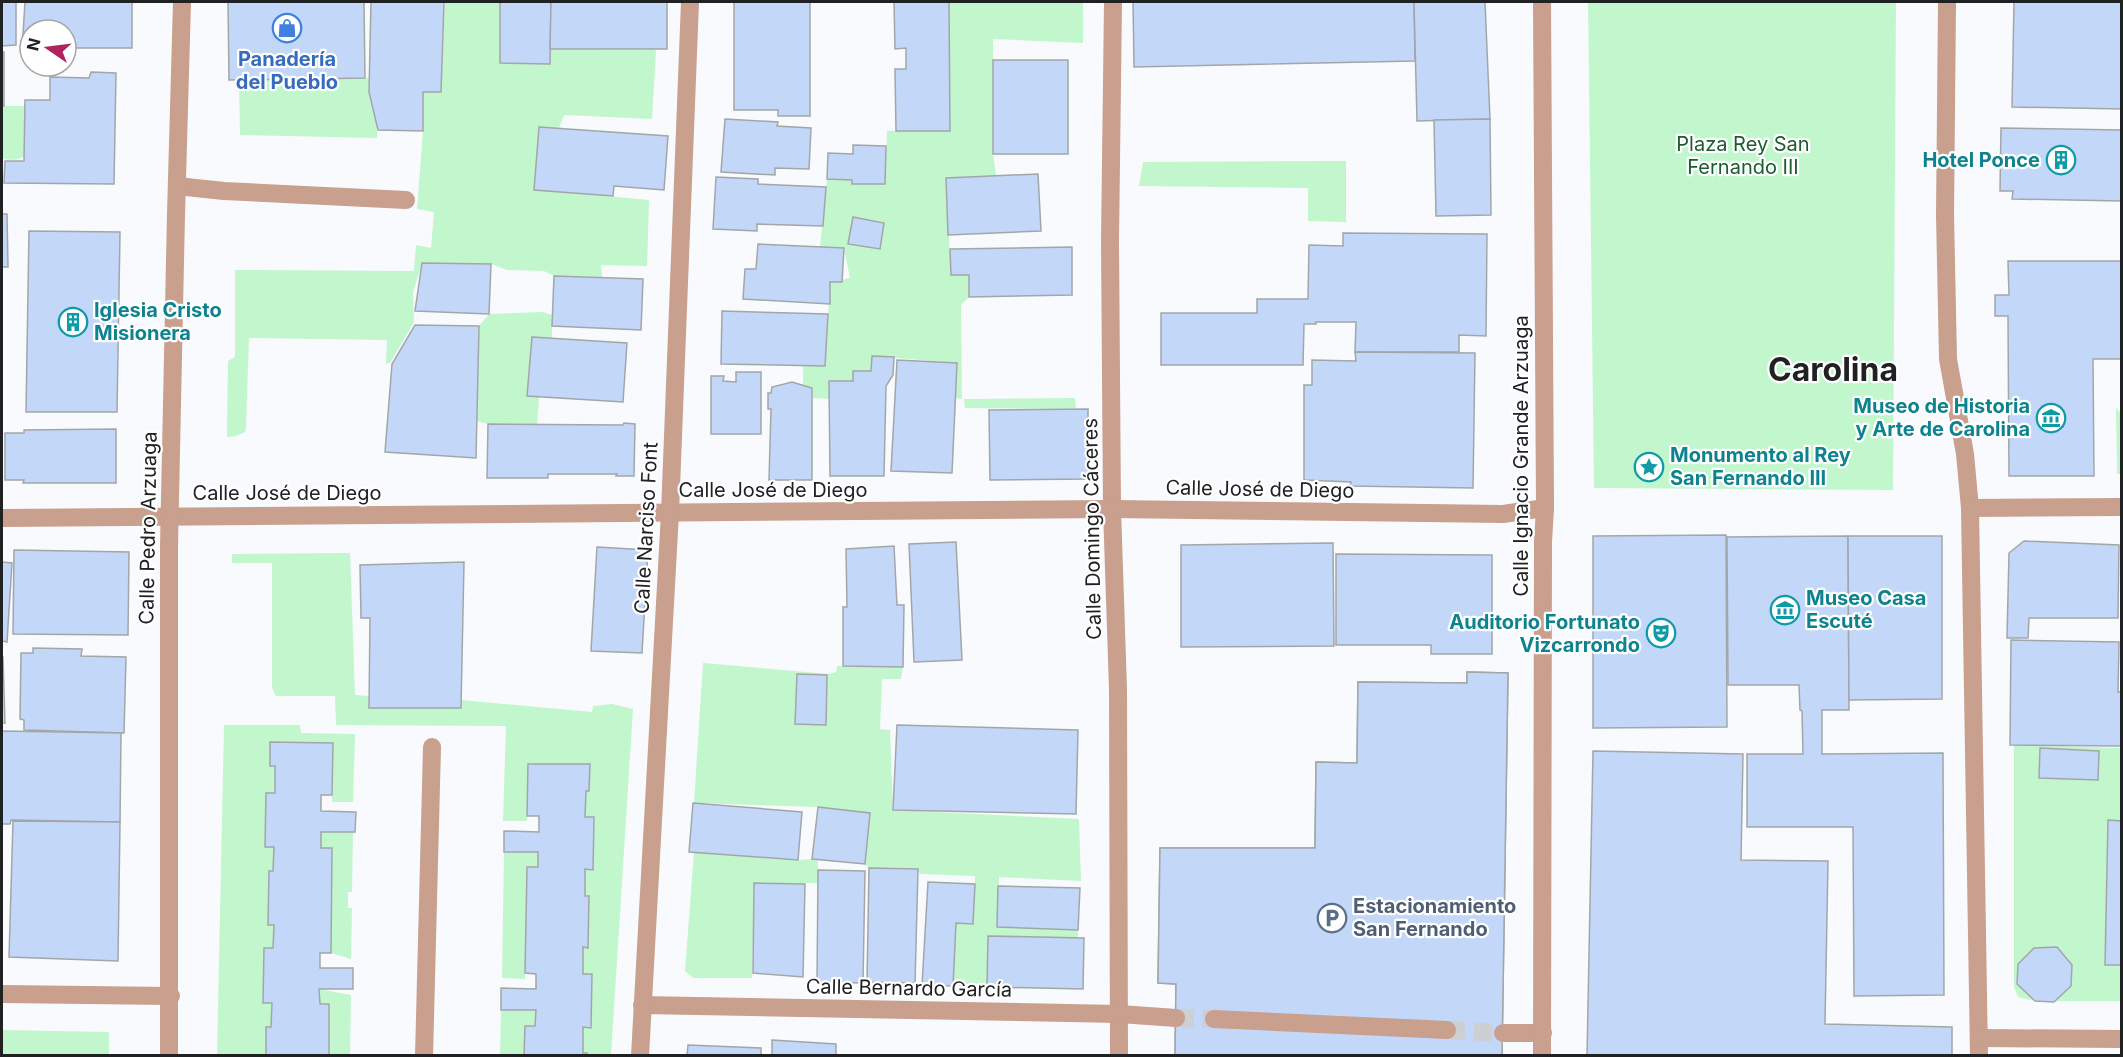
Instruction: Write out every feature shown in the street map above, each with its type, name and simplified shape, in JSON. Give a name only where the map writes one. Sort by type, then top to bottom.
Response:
[{"type":"street","name":"Calle Pedro Arzuaga","points":[[170,1056],[170,516],[182,2]]},
{"type":"street","name":"Calle Narciso Font","points":[[640,1056],[670,513],[690,2]]},
{"type":"street","name":"Calle Domingo Cáceres","points":[[1113,2],[1110,218],[1112,509],[1118,689],[1119,1056]]},
{"type":"street","name":"Calle Ignacio Grande Arzuaga","points":[[1542,2],[1545,508],[1543,542],[1542,1056]]},
{"type":"street","points":[[1947,2],[1945,214],[1948,359],[1965,454],[1970,507],[1979,1047],[2121,1040]]},
{"type":"street","points":[[177,186],[224,191],[406,200]]},
{"type":"street","points":[[1970,507],[2121,507]]},
{"type":"street","name":"Calle José de Diego","points":[[2,518],[1112,509],[1503,514],[1545,508]]},
{"type":"street","points":[[424,1056],[432,747]]},
{"type":"street","points":[[2,994],[171,996]]},
{"type":"street","name":"Calle Bernardo García","points":[[642,1005],[1120,1014],[1176,1018]]},
{"type":"street","points":[[1214,1019],[1447,1030]]},
{"type":"street","points":[[1503,1033],[1543,1033]]},
{"type":"green space","points":[[445,2],[500,2],[500,63],[550,64],[551,49],[656,50],[652,119],[564,115],[559,128],[539,127],[534,189],[649,200],[647,266],[601,265],[602,277],[554,276],[544,271],[507,270],[491,264],[422,263],[413,293],[414,322],[390,363],[386,364],[387,340],[249,338],[245,432],[227,437],[228,361],[235,357],[235,270],[414,271],[416,245],[431,248],[434,212],[417,209],[423,131],[423,92],[441,92]]},
{"type":"green space","points":[[949,2],[1083,2],[1083,43],[993,39],[993,154],[996,176],[946,178],[951,275],[969,275],[969,297],[961,305],[962,399],[956,398],[957,363],[872,356],[871,371],[853,371],[853,381],[829,381],[830,399],[813,398],[812,388],[803,386],[803,366],[825,366],[830,282],[850,278],[844,249],[820,247],[827,179],[852,180],[853,184],[885,184],[887,131],[950,131]]},
{"type":"green space","name":"Plaza Rey San Fernando III","points":[[1588,2],[1896,2],[1893,490],[1594,488]]},
{"type":"green space","points":[[370,78],[377,138],[240,135],[239,79]]},
{"type":"green space","points":[[2,106],[25,106],[24,157],[14,160],[2,159]]},
{"type":"green space","points":[[1346,161],[1346,222],[1308,221],[1308,188],[1139,186],[1143,162]]},
{"type":"green space","points":[[543,312],[552,315],[552,338],[532,337],[527,396],[539,397],[537,425],[488,424],[476,421],[479,326],[489,314]]},
{"type":"green space","points":[[1075,398],[1076,409],[965,408],[964,399]]},
{"type":"green space","points":[[2116,408],[2121,413],[2121,474],[2117,474]]},
{"type":"green space","points":[[350,553],[355,695],[370,696],[369,708],[460,708],[461,700],[592,712],[593,706],[612,704],[633,709],[611,1055],[583,1053],[583,1027],[590,1028],[591,974],[583,974],[583,947],[588,948],[589,896],[585,896],[585,869],[592,870],[594,817],[585,817],[590,765],[528,764],[527,821],[503,821],[506,726],[336,725],[335,696],[276,696],[272,688],[272,563],[232,563],[232,554]]},
{"type":"green space","points":[[703,663],[829,674],[836,672],[837,666],[903,667],[901,679],[882,679],[880,729],[890,730],[893,810],[1079,819],[1081,881],[999,877],[997,927],[1078,930],[1078,938],[988,936],[987,987],[953,986],[956,923],[973,923],[975,876],[920,874],[917,869],[869,868],[865,864],[870,813],[818,807],[694,803]],"holes":[[[797,674],[827,675],[826,725],[795,724]]]},
{"type":"green space","points":[[224,725],[300,725],[301,733],[355,734],[353,802],[332,802],[333,743],[270,766],[275,766],[275,793],[266,793],[265,847],[274,847],[273,871],[269,871],[268,925],[274,925],[273,948],[264,949],[263,1003],[272,1003],[271,1027],[266,1028],[266,1055],[217,1056]]},
{"type":"green space","points":[[2014,745],[2121,748],[2121,1001],[2035,1001],[2018,997],[2014,987]]},
{"type":"green space","points":[[321,832],[353,832],[352,892],[348,892],[348,908],[352,908],[351,959],[331,953],[332,849],[321,848]]},
{"type":"green space","points":[[504,852],[538,852],[538,867],[527,868],[525,979],[502,978]]},
{"type":"green space","points":[[694,852],[818,861],[818,883],[754,883],[752,978],[693,978],[685,971]]},
{"type":"green space","points":[[319,989],[351,995],[350,1055],[329,1055],[329,1005],[320,1004]]},
{"type":"green space","points":[[501,1010],[536,1010],[535,1026],[525,1026],[524,1055],[500,1056]]},
{"type":"green space","points":[[2,1030],[109,1032],[109,1055],[2,1055]]},
{"type":"building","points":[[2,2],[16,2],[16,45],[2,46]]},
{"type":"building","points":[[25,2],[132,2],[132,48],[78,48],[78,18],[24,18]]},
{"type":"building","points":[[228,2],[364,2],[365,78],[229,80]]},
{"type":"building","points":[[371,2],[444,2],[441,92],[423,92],[423,131],[378,130],[369,92]]},
{"type":"building","points":[[500,2],[551,2],[550,64],[500,63]]},
{"type":"building","points":[[551,2],[667,2],[667,49],[550,49]]},
{"type":"building","points":[[734,2],[810,2],[810,116],[778,116],[778,110],[734,110]]},
{"type":"building","points":[[894,2],[949,2],[950,131],[896,131],[895,69],[906,69],[906,48],[895,49]]},
{"type":"building","points":[[1133,2],[1414,2],[1415,61],[1134,67]]},
{"type":"building","points":[[1414,2],[1485,2],[1490,119],[1417,121]]},
{"type":"building","points":[[2014,2],[2122,2],[2122,109],[2012,107]]},
{"type":"building","points":[[2,52],[4,52],[4,106],[2,106]]},
{"type":"building","points":[[993,60],[1068,60],[1068,154],[993,154]]},
{"type":"building","points":[[91,72],[116,73],[114,184],[4,183],[5,161],[24,161],[25,100],[50,100],[50,78],[89,78]]},
{"type":"building","points":[[725,119],[778,122],[777,126],[811,128],[809,169],[775,168],[775,175],[721,172]]},
{"type":"building","points":[[1490,119],[1491,215],[1436,216],[1434,120]]},
{"type":"building","points":[[539,127],[668,136],[664,190],[614,186],[613,196],[534,190]]},
{"type":"building","name":"Hotel Ponce","points":[[2001,128],[2122,130],[2122,201],[2012,199],[2013,191],[2000,191]]},
{"type":"building","points":[[853,145],[886,146],[885,184],[852,184],[852,180],[827,179],[828,153],[853,154]]},
{"type":"building","points":[[1038,174],[1041,231],[948,235],[946,178]]},
{"type":"building","points":[[716,177],[758,179],[758,184],[826,187],[823,226],[757,224],[757,231],[713,229]]},
{"type":"building","points":[[2,214],[7,214],[8,267],[2,267]]},
{"type":"building","points":[[853,217],[884,223],[880,249],[848,244]]},
{"type":"building","name":"Iglesia Cristo Misionera","points":[[29,231],[120,232],[117,412],[26,412]]},
{"type":"building","points":[[1343,233],[1487,234],[1486,336],[1459,335],[1459,352],[1355,352],[1356,322],[1316,322],[1316,324],[1304,324],[1303,365],[1161,365],[1161,313],[1257,313],[1257,299],[1308,299],[1309,245],[1343,246]]},
{"type":"building","points":[[758,244],[844,248],[842,282],[830,282],[830,304],[743,299],[745,269],[756,269]]},
{"type":"building","points":[[1072,247],[1072,295],[969,297],[969,275],[951,275],[950,249]]},
{"type":"building","name":"Museo de Historia y Arte de Carolina","points":[[2008,261],[2122,261],[2122,359],[2093,359],[2094,476],[2009,476],[2008,316],[1995,316],[1995,295],[2009,295]]},
{"type":"building","points":[[422,263],[491,264],[489,314],[415,311]]},
{"type":"building","points":[[554,276],[643,279],[641,330],[552,326]]},
{"type":"building","points":[[722,311],[828,314],[825,366],[721,364]]},
{"type":"building","points":[[415,325],[479,326],[476,458],[385,452],[392,364]]},
{"type":"building","points":[[532,337],[627,343],[623,402],[527,396]]},
{"type":"building","points":[[1355,352],[1475,353],[1473,488],[1350,486],[1351,482],[1304,480],[1304,385],[1312,385],[1312,360],[1356,361]]},
{"type":"building","points":[[872,356],[894,357],[893,375],[886,386],[884,476],[830,476],[829,381],[853,381],[853,371],[871,371]]},
{"type":"building","points":[[897,360],[957,363],[952,473],[891,471]]},
{"type":"building","points":[[736,372],[761,372],[761,434],[711,434],[711,376],[724,376],[723,381],[736,382]]},
{"type":"building","points":[[792,382],[812,388],[812,480],[769,480],[771,409],[768,409],[768,393],[771,393],[772,387]]},
{"type":"building","points":[[1088,409],[1088,479],[990,480],[989,410]]},
{"type":"building","points":[[624,423],[635,424],[634,476],[548,474],[548,478],[487,478],[488,424],[623,425]]},
{"type":"building","points":[[116,429],[116,483],[23,483],[24,480],[5,480],[5,433],[24,433],[24,430]]},
{"type":"building","points":[[1726,535],[1727,727],[1593,728],[1593,536]]},
{"type":"building","points":[[1848,536],[1849,710],[1822,710],[1822,754],[1943,753],[1944,995],[1854,996],[1853,827],[1747,827],[1747,754],[1803,754],[1802,711],[1800,710],[1799,685],[1728,685],[1727,537]]},
{"type":"building","points":[[1848,536],[1942,536],[1942,699],[1849,700]]},
{"type":"building","points":[[2024,541],[2119,545],[2118,618],[2029,618],[2028,638],[2007,638],[2009,553]]},
{"type":"building","points":[[956,542],[962,660],[914,662],[909,544]]},
{"type":"building","points":[[1333,543],[1334,646],[1181,647],[1181,545]]},
{"type":"building","points":[[894,546],[897,605],[904,605],[903,667],[843,666],[843,607],[847,607],[846,549]]},
{"type":"building","points":[[597,547],[648,550],[642,653],[591,651]]},
{"type":"building","points":[[14,550],[129,552],[128,635],[13,634]]},
{"type":"building","points":[[1336,554],[1492,555],[1492,654],[1431,654],[1431,645],[1336,645]]},
{"type":"building","points":[[2,562],[12,563],[7,642],[2,641]]},
{"type":"building","points":[[464,562],[461,708],[369,708],[370,618],[361,618],[360,565]]},
{"type":"building","points":[[2011,640],[2119,642],[2118,692],[2122,692],[2122,746],[2010,745]]},
{"type":"building","points":[[33,648],[82,649],[81,656],[126,657],[124,733],[24,730],[24,720],[20,719],[21,653],[33,653]]},
{"type":"building","points":[[3,657],[5,723],[2,723]]},
{"type":"building","name":"Estacionamiento San Fernando","points":[[1467,672],[1508,673],[1502,1056],[1157,1056],[1175,1055],[1176,984],[1158,983],[1160,848],[1315,848],[1316,762],[1357,763],[1358,682],[1467,683]],"holes":[[[1214,984],[1446,984],[1447,1055],[1213,1055]]]},
{"type":"building","name":"Estacionamiento San Fernando","points":[[1467,672],[1508,673],[1502,1056],[1157,1056],[1175,1055],[1176,984],[1158,983],[1160,848],[1315,848],[1316,762],[1357,763],[1358,682],[1467,683]]},
{"type":"building","points":[[797,674],[827,675],[826,725],[795,724]]},
{"type":"building","points":[[897,725],[1078,730],[1076,814],[893,810]]},
{"type":"building","points":[[2,731],[121,733],[120,822],[11,820],[10,824],[2,824]]},
{"type":"building","points":[[270,742],[333,743],[332,795],[321,795],[321,811],[356,812],[355,832],[321,832],[321,848],[332,848],[331,953],[320,953],[320,968],[353,968],[353,989],[319,989],[320,1004],[329,1004],[329,1056],[266,1056],[266,1027],[271,1027],[272,1003],[263,1003],[264,948],[273,948],[274,925],[268,925],[269,871],[273,871],[274,847],[265,847],[266,793],[275,793],[275,766],[270,766]]},
{"type":"building","points":[[2040,748],[2099,751],[2098,780],[2039,778]]},
{"type":"building","points":[[1593,751],[1743,754],[1741,860],[1828,861],[1825,1024],[1952,1027],[1952,1056],[1587,1056]]},
{"type":"building","points":[[528,764],[590,764],[585,817],[594,817],[593,870],[585,869],[585,896],[589,896],[588,948],[583,947],[583,974],[592,974],[591,1028],[583,1027],[583,1053],[587,1053],[587,1056],[524,1056],[525,1026],[535,1026],[536,1010],[501,1010],[501,988],[536,989],[536,974],[525,973],[527,867],[538,867],[538,852],[504,852],[504,831],[539,832],[539,816],[527,816]]},
{"type":"building","points":[[693,803],[802,812],[798,860],[689,852]]},
{"type":"building","points":[[818,807],[870,813],[865,864],[812,859]]},
{"type":"building","points":[[2108,820],[2122,821],[2122,965],[2105,965]]},
{"type":"building","points":[[13,821],[120,822],[118,961],[9,957]]},
{"type":"building","points":[[869,868],[918,869],[915,983],[867,982]]},
{"type":"building","points":[[818,870],[865,871],[863,983],[817,982]]},
{"type":"building","points":[[928,882],[975,884],[973,924],[956,923],[953,986],[922,985]]},
{"type":"building","points":[[754,883],[805,884],[803,977],[753,973]]},
{"type":"building","points":[[998,886],[1080,888],[1078,930],[997,927]]},
{"type":"building","points":[[988,936],[1084,938],[1083,989],[987,987]]},
{"type":"building","points":[[2057,947],[2072,965],[2071,986],[2054,1002],[2035,1001],[2017,984],[2018,964],[2034,948]]},
{"type":"building","points":[[772,1040],[836,1044],[836,1056],[772,1056]]},
{"type":"building","points":[[688,1045],[761,1048],[761,1056],[687,1056]]},
{"type":"tunnel","points":[[1176,1018],[1214,1019]]},
{"type":"tunnel","points":[[1447,1030],[1503,1033]]},
{"type":"place","name":"Panadería del Pueblo","points":[[287,28]]},
{"type":"place","name":"Hotel Ponce","points":[[2061,160]]},
{"type":"place","name":"Iglesia Cristo Misionera","points":[[73,322]]},
{"type":"place","name":"Museo de Historia y Arte de Carolina","points":[[2051,418]]},
{"type":"place","name":"Monumento al Rey San Fernando III","points":[[1649,467]]},
{"type":"place","name":"Museo Casa Escuté","points":[[1785,610]]},
{"type":"place","name":"Auditorio Fortunato Vizcarrondo","points":[[1661,633]]},
{"type":"place","name":"Estacionamiento San Fernando","points":[[1332,918]]},
{"type":"district","name":"Carolina","points":[[1833,370]]}]
